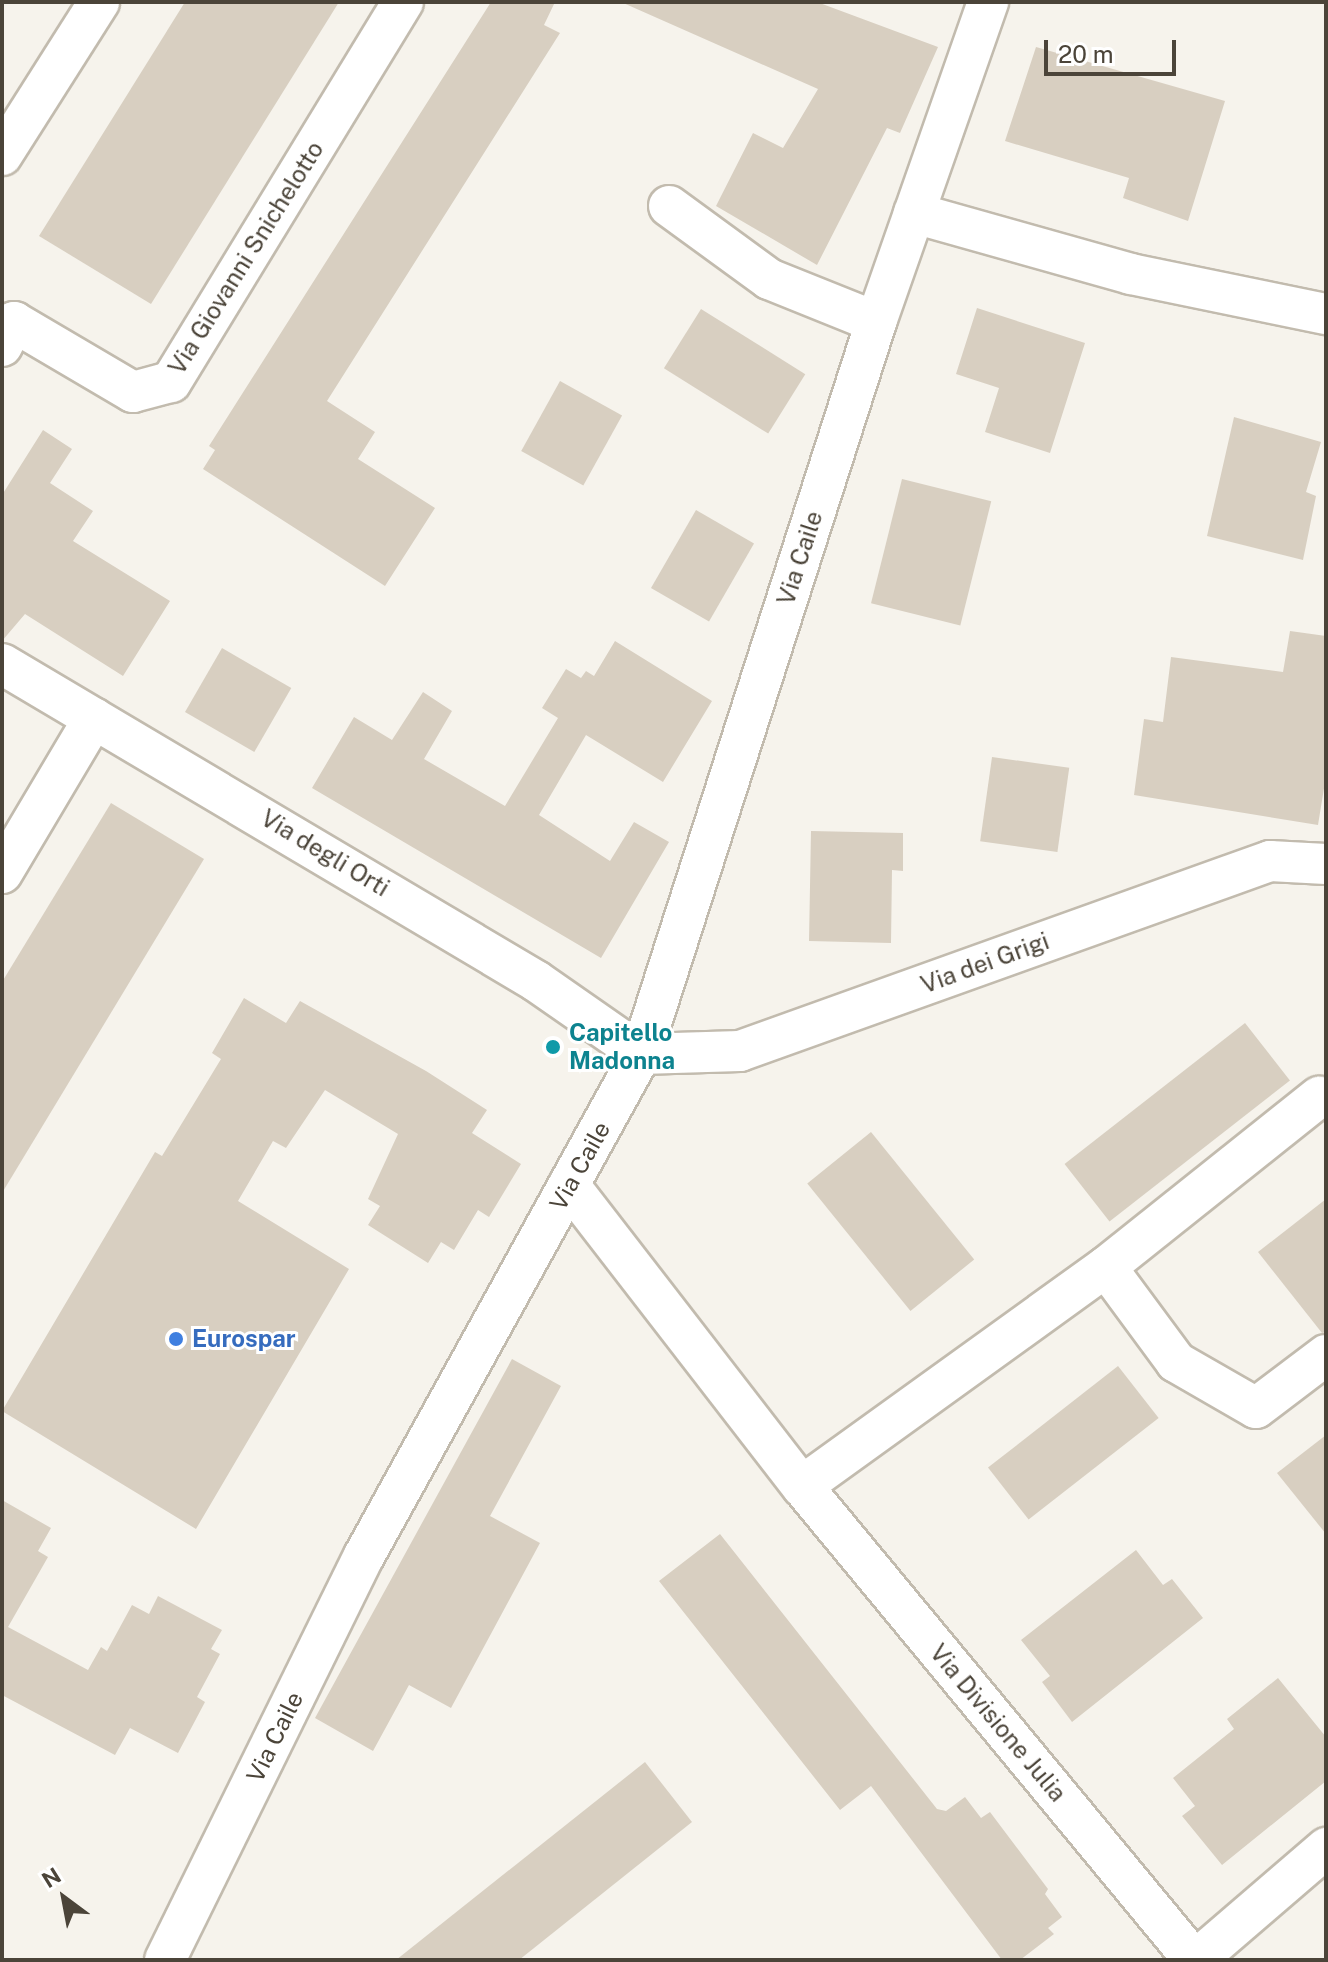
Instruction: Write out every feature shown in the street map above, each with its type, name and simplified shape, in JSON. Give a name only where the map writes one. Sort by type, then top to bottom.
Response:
[{"type":"street","points":[[2,155],[99,2]]},
{"type":"street","name":"Via Giovanni Snichelotto","points":[[6,325],[133,392],[171,382],[403,2]]},
{"type":"street","name":"Via Caile","points":[[165,1960],[364,1556],[641,1054],[876,322],[988,2]]},
{"type":"street","points":[[669,206],[769,279],[876,322]]},
{"type":"street","points":[[914,213],[1131,274],[1326,314]]},
{"type":"street","name":"Via degli Orti","points":[[2,664],[541,984],[641,1054]]},
{"type":"street","points":[[2,873],[94,718]]},
{"type":"street","name":"Via dei Grigi","points":[[641,1054],[740,1051],[1270,861],[1326,864]]},
{"type":"street","points":[[802,1486],[1106,1267],[1319,1097]]},
{"type":"street","name":"Via Divisione Julia","points":[[569,1185],[802,1486],[1195,1960]]},
{"type":"street","points":[[1106,1267],[1176,1362],[1256,1408],[1326,1355]]},
{"type":"street","points":[[1195,1960],[1326,1848]]},
{"type":"building","points":[[185,2],[339,2],[151,304],[39,236]]},
{"type":"building","points":[[491,2],[555,2],[544,25],[560,33],[327,401],[375,432],[358,459],[435,508],[385,586],[203,469],[215,450],[209,446]]},
{"type":"building","points":[[621,2],[817,2],[938,47],[900,133],[887,128],[817,265],[716,206],[753,133],[783,148],[818,89]]},
{"type":"building","points":[[1036,47],[1225,101],[1188,221],[1123,198],[1129,178],[1005,141]]},
{"type":"building","points":[[977,308],[1085,343],[1050,453],[985,432],[999,388],[956,374]]},
{"type":"building","points":[[701,309],[805,374],[768,434],[664,368]]},
{"type":"building","points":[[560,381],[622,415],[583,485],[521,451]]},
{"type":"building","points":[[1234,417],[1321,442],[1306,492],[1316,496],[1303,560],[1207,536]]},
{"type":"building","points":[[43,430],[72,449],[50,483],[93,511],[73,541],[170,601],[123,676],[25,614],[2,641],[2,495]]},
{"type":"building","points":[[902,479],[991,501],[960,625],[871,603]]},
{"type":"building","points":[[696,510],[754,544],[709,621],[651,588]]},
{"type":"building","points":[[1290,631],[1326,636],[1326,776],[1318,825],[1134,795],[1144,719],[1163,722],[1171,657],[1283,672]]},
{"type":"building","points":[[615,641],[712,701],[663,782],[586,735],[539,815],[610,861],[634,822],[669,842],[601,958],[312,788],[354,717],[392,740],[423,692],[452,711],[424,759],[505,806],[558,718],[542,708],[566,669],[581,678],[586,671],[594,676]]},
{"type":"building","points":[[222,648],[291,688],[254,752],[185,712]]},
{"type":"building","points":[[992,757],[1069,768],[1057,852],[980,841]]},
{"type":"building","points":[[111,803],[204,859],[2,1193],[2,982]]},
{"type":"building","points":[[811,831],[903,833],[903,871],[892,870],[891,943],[809,941]]},
{"type":"building","name":"Eurospar","points":[[244,998],[286,1023],[300,1001],[426,1071],[487,1110],[472,1133],[521,1164],[489,1217],[478,1210],[454,1250],[441,1242],[428,1263],[368,1225],[380,1206],[368,1199],[398,1134],[325,1090],[286,1148],[273,1141],[238,1201],[349,1269],[196,1529],[2,1411],[155,1152],[162,1156],[221,1059],[212,1053]]},
{"type":"building","points":[[1245,1023],[1290,1081],[1109,1222],[1065,1164]]},
{"type":"building","points":[[871,1132],[974,1259],[910,1311],[807,1184]]},
{"type":"building","points":[[1326,1199],[1326,1332],[1322,1333],[1258,1252]]},
{"type":"building","points":[[512,1359],[561,1386],[490,1516],[540,1543],[451,1708],[409,1685],[373,1751],[315,1718]]},
{"type":"building","points":[[1118,1366],[1159,1418],[1029,1520],[988,1468]]},
{"type":"building","points":[[1326,1435],[1326,1534],[1277,1473]]},
{"type":"building","points":[[2,1500],[51,1528],[38,1551],[48,1557],[8,1627],[88,1670],[101,1647],[107,1651],[132,1605],[149,1614],[158,1596],[222,1630],[211,1649],[220,1654],[197,1697],[205,1702],[178,1753],[130,1728],[115,1755],[2,1695]]},
{"type":"building","points":[[720,1534],[937,1809],[946,1811],[965,1797],[981,1818],[990,1812],[1048,1889],[1045,1894],[1062,1917],[1048,1928],[1054,1934],[1020,1960],[1002,1960],[871,1786],[840,1810],[659,1581]]},
{"type":"building","points":[[1136,1550],[1163,1585],[1172,1579],[1203,1618],[1072,1722],[1042,1682],[1050,1676],[1021,1640]]},
{"type":"building","points":[[1278,1678],[1326,1737],[1326,1781],[1222,1865],[1182,1816],[1195,1806],[1173,1778],[1234,1729],[1227,1719]]},
{"type":"building","points":[[645,1762],[692,1822],[519,1960],[396,1960]]},
{"type":"place","name":"Capitello Madonna","points":[[553,1047]]},
{"type":"place","name":"Eurospar","points":[[176,1339]]}]
